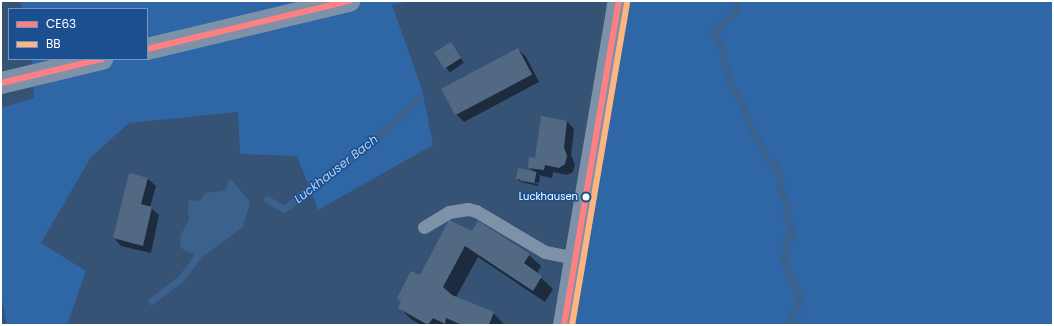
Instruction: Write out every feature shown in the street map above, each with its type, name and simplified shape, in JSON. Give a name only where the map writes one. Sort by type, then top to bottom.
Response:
[{"type":"street","points":[[148,48],[349,1]]},
{"type":"street","points":[[564,325],[619,1]]},
{"type":"street","points":[[1,83],[98,60]]},
{"type":"lane","points":[[424,227],[449,212],[468,209],[476,211],[545,252],[576,258]]},
{"type":"shaded area","points":[[20,1],[410,1],[392,5],[422,89],[433,145],[318,210],[297,156],[240,154],[238,112],[129,123],[91,157],[41,243],[86,271],[67,325],[7,325],[1,296],[1,108],[34,98],[32,60],[148,60],[148,8],[22,8]]},
{"type":"shaded area","points":[[607,1],[1053,1],[1053,325],[554,325],[599,62]]},
{"type":"shaded area","points":[[231,179],[250,202],[243,227],[199,259],[195,257],[195,253],[189,253],[181,248],[180,236],[189,220],[189,200],[200,201],[205,193],[222,191],[226,189],[228,182]]},
{"type":"building","points":[[451,42],[461,58],[444,69],[434,53]]},
{"type":"building","points":[[518,48],[532,74],[455,115],[441,89]]},
{"type":"building","points":[[541,116],[567,121],[564,147],[567,156],[565,164],[559,168],[545,165],[544,170],[528,168],[529,157],[535,158]]},
{"type":"building","points":[[518,168],[537,172],[534,183],[516,179]]},
{"type":"building","points":[[129,173],[148,178],[141,204],[152,207],[143,246],[113,238]]},
{"type":"building","points":[[449,220],[472,231],[478,221],[530,254],[524,263],[542,276],[533,291],[465,246],[443,287],[452,295],[494,312],[489,325],[462,325],[446,318],[445,324],[433,318],[428,325],[398,308],[401,301],[397,298],[411,271],[420,275]]},
{"type":"waterway","points":[[736,1],[737,10],[714,32],[723,51],[723,59],[732,88],[739,97],[748,122],[764,151],[767,160],[775,163],[781,179],[779,188],[788,207],[785,214],[788,218],[792,237],[786,239],[786,253],[783,259],[787,266],[790,279],[795,283],[795,290],[801,297],[798,299],[797,310],[793,312],[790,321],[791,324],[798,325]]},
{"type":"waterway","name":"Luckhauser Bach","points":[[267,199],[283,209],[292,203],[298,196],[365,149],[418,98]]},
{"type":"waterway","name":"Luckhauser Bach","points":[[151,301],[181,278],[197,257]]},
{"type":"transit line","name":"CE63","points":[[148,49],[349,1]]},
{"type":"transit line","name":"CE63","points":[[564,325],[619,1]]},
{"type":"transit line","name":"BB","points":[[572,325],[627,2]]},
{"type":"transit line","name":"CE63","points":[[1,83],[98,60]]},
{"type":"place","name":"Luckhausen","points":[[586,197]]}]
